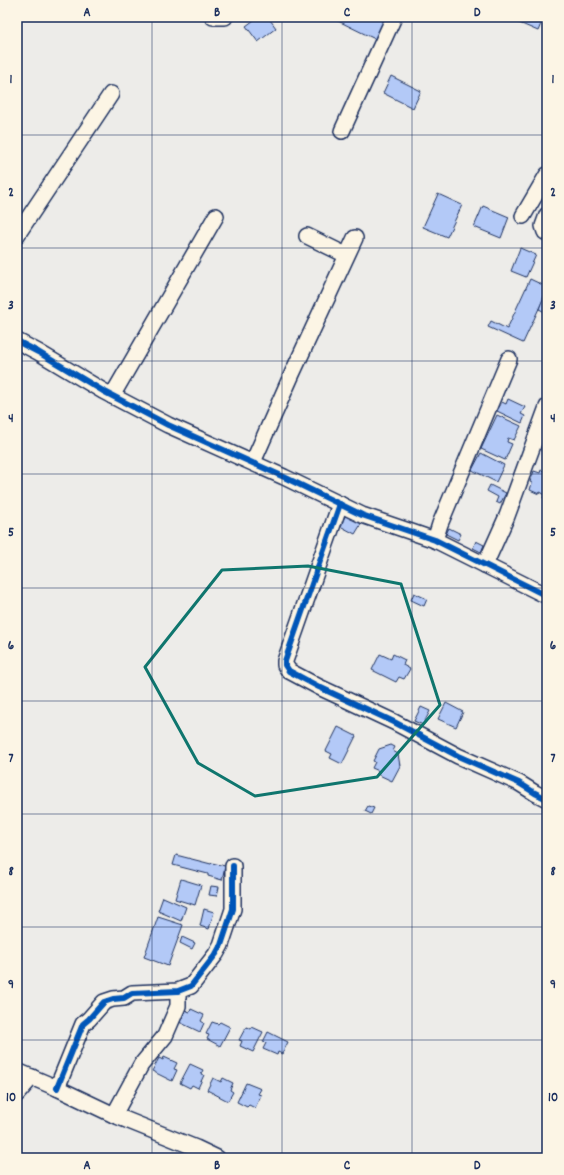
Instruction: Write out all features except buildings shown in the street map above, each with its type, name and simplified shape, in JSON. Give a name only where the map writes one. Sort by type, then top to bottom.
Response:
[{"type":"street","points":[[213,17],[225,17]]},
{"type":"street","points":[[342,131],[394,17]]},
{"type":"street","points":[[17,235],[112,94]]},
{"type":"street","points":[[523,216],[547,175]]},
{"type":"street","points":[[547,215],[543,226],[545,232],[547,233]]},
{"type":"street","points":[[112,396],[216,216]]},
{"type":"street","points":[[307,236],[346,255]]},
{"type":"street","points":[[253,462],[355,238]]},
{"type":"street","points":[[17,341],[112,396],[168,425],[253,462],[362,515],[435,540],[547,596]]},
{"type":"street","points":[[435,540],[443,517],[509,359]]},
{"type":"street","points":[[485,565],[507,516],[547,408]]},
{"type":"street","points":[[340,504],[285,661],[284,665],[286,668],[289,672],[394,722],[458,756],[519,783],[547,799]]},
{"type":"street","points":[[57,1088],[83,1024],[104,1002],[124,998],[132,993],[178,991],[191,986],[221,945],[233,909],[233,866]]},
{"type":"street","points":[[114,1116],[142,1065],[164,1036],[178,1006],[178,991]]},
{"type":"street","points":[[17,1071],[57,1088],[114,1116],[196,1148],[216,1158]]},
{"type":"street","points":[[17,1094],[32,1078]]},
{"type":"highlighted area","points":[[308,566],[401,584],[440,705],[377,777],[255,796],[198,763],[145,667],[222,570]]},
{"type":"cycle path","points":[[17,341],[103,391],[168,425],[284,477],[362,515],[435,540],[547,596]]},
{"type":"cycle path","points":[[340,504],[285,661],[285,665],[289,671],[319,687],[394,722],[458,756],[519,783],[547,799]]},
{"type":"cycle path","points":[[57,1088],[83,1024],[104,1002],[124,998],[132,993],[178,991],[191,986],[216,954],[221,945],[233,909],[233,866]]}]
